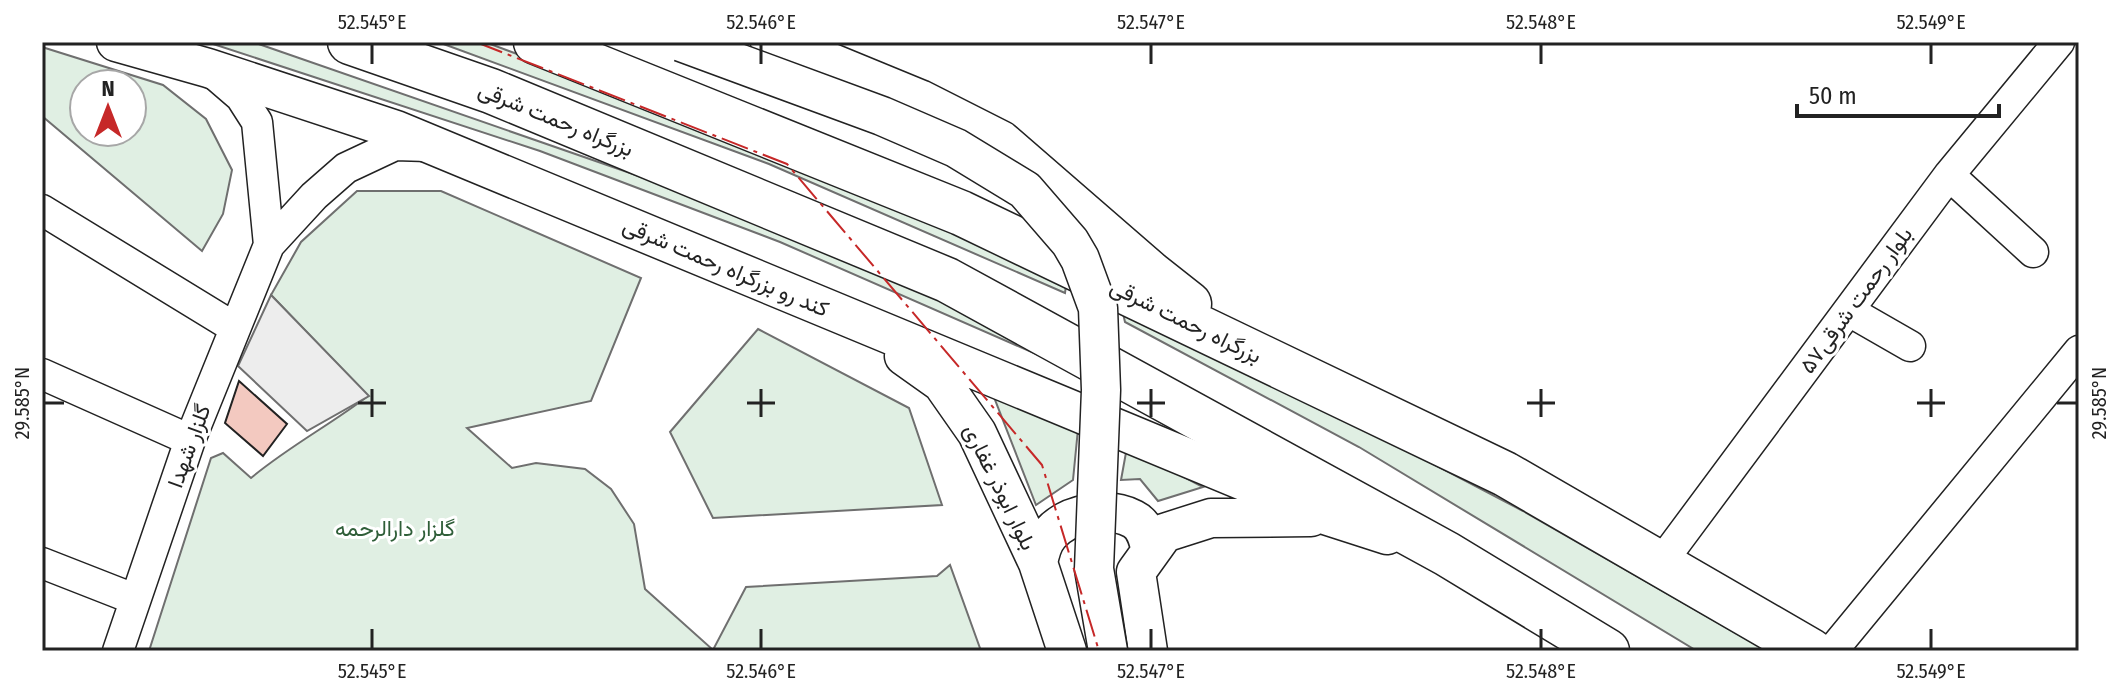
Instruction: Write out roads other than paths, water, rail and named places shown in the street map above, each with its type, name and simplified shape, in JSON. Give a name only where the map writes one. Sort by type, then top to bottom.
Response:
[{"type":"highway","name":"بزرگراه رحمت شرقی","points":[[350,42],[491,91],[947,280],[1447,554],[1607,651]]},
{"type":"highway","name":"بزرگراه رحمت شرقی","points":[[536,42],[961,213],[1505,474],[1811,651]]},
{"type":"highway","points":[[773,42],[919,102],[1000,143],[1151,274],[1255,354]]},
{"type":"main road","name":"کند رو بزرگراه رحمت شرقی","points":[[116,42],[208,68],[396,130],[1328,516]]},
{"type":"main road","points":[[681,42],[882,116],[956,148],[1025,190],[1070,242],[1080,259],[1098,308],[1101,390],[1094,569],[1108,651]]},
{"type":"main road","name":"بلوار ابوذر غفاری","points":[[857,321],[942,383],[977,433],[1038,563],[1067,651]]},
{"type":"main road","points":[[1038,563],[1049,534],[1074,516],[1095,513],[1135,519],[1147,533],[1151,551]]},
{"type":"main road","points":[[1148,651],[1136,572],[1164,533],[1211,518],[1328,516],[1447,554]]},
{"type":"street","name":"۵۷بلوار رحمت شرقی","points":[[1660,564],[1949,175],[2059,42]]},
{"type":"street","name":"گلزار شهدا","points":[[208,68],[241,97],[257,122],[269,245]]},
{"type":"street","name":"گلزار شهدا","points":[[118,651],[190,440],[269,245],[314,196],[346,168],[395,145],[436,147]]},
{"type":"street","points":[[1949,175],[2033,252]]},
{"type":"street","points":[[42,210],[235,328]]},
{"type":"street","points":[[1849,311],[1910,346]]},
{"type":"street","points":[[1832,651],[2079,351]]},
{"type":"street","points":[[42,374],[190,440]]},
{"type":"street","points":[[42,563],[134,599]]},
{"type":"park label","name":"گلزار دارالرحمه","points":[[395,528]]}]
